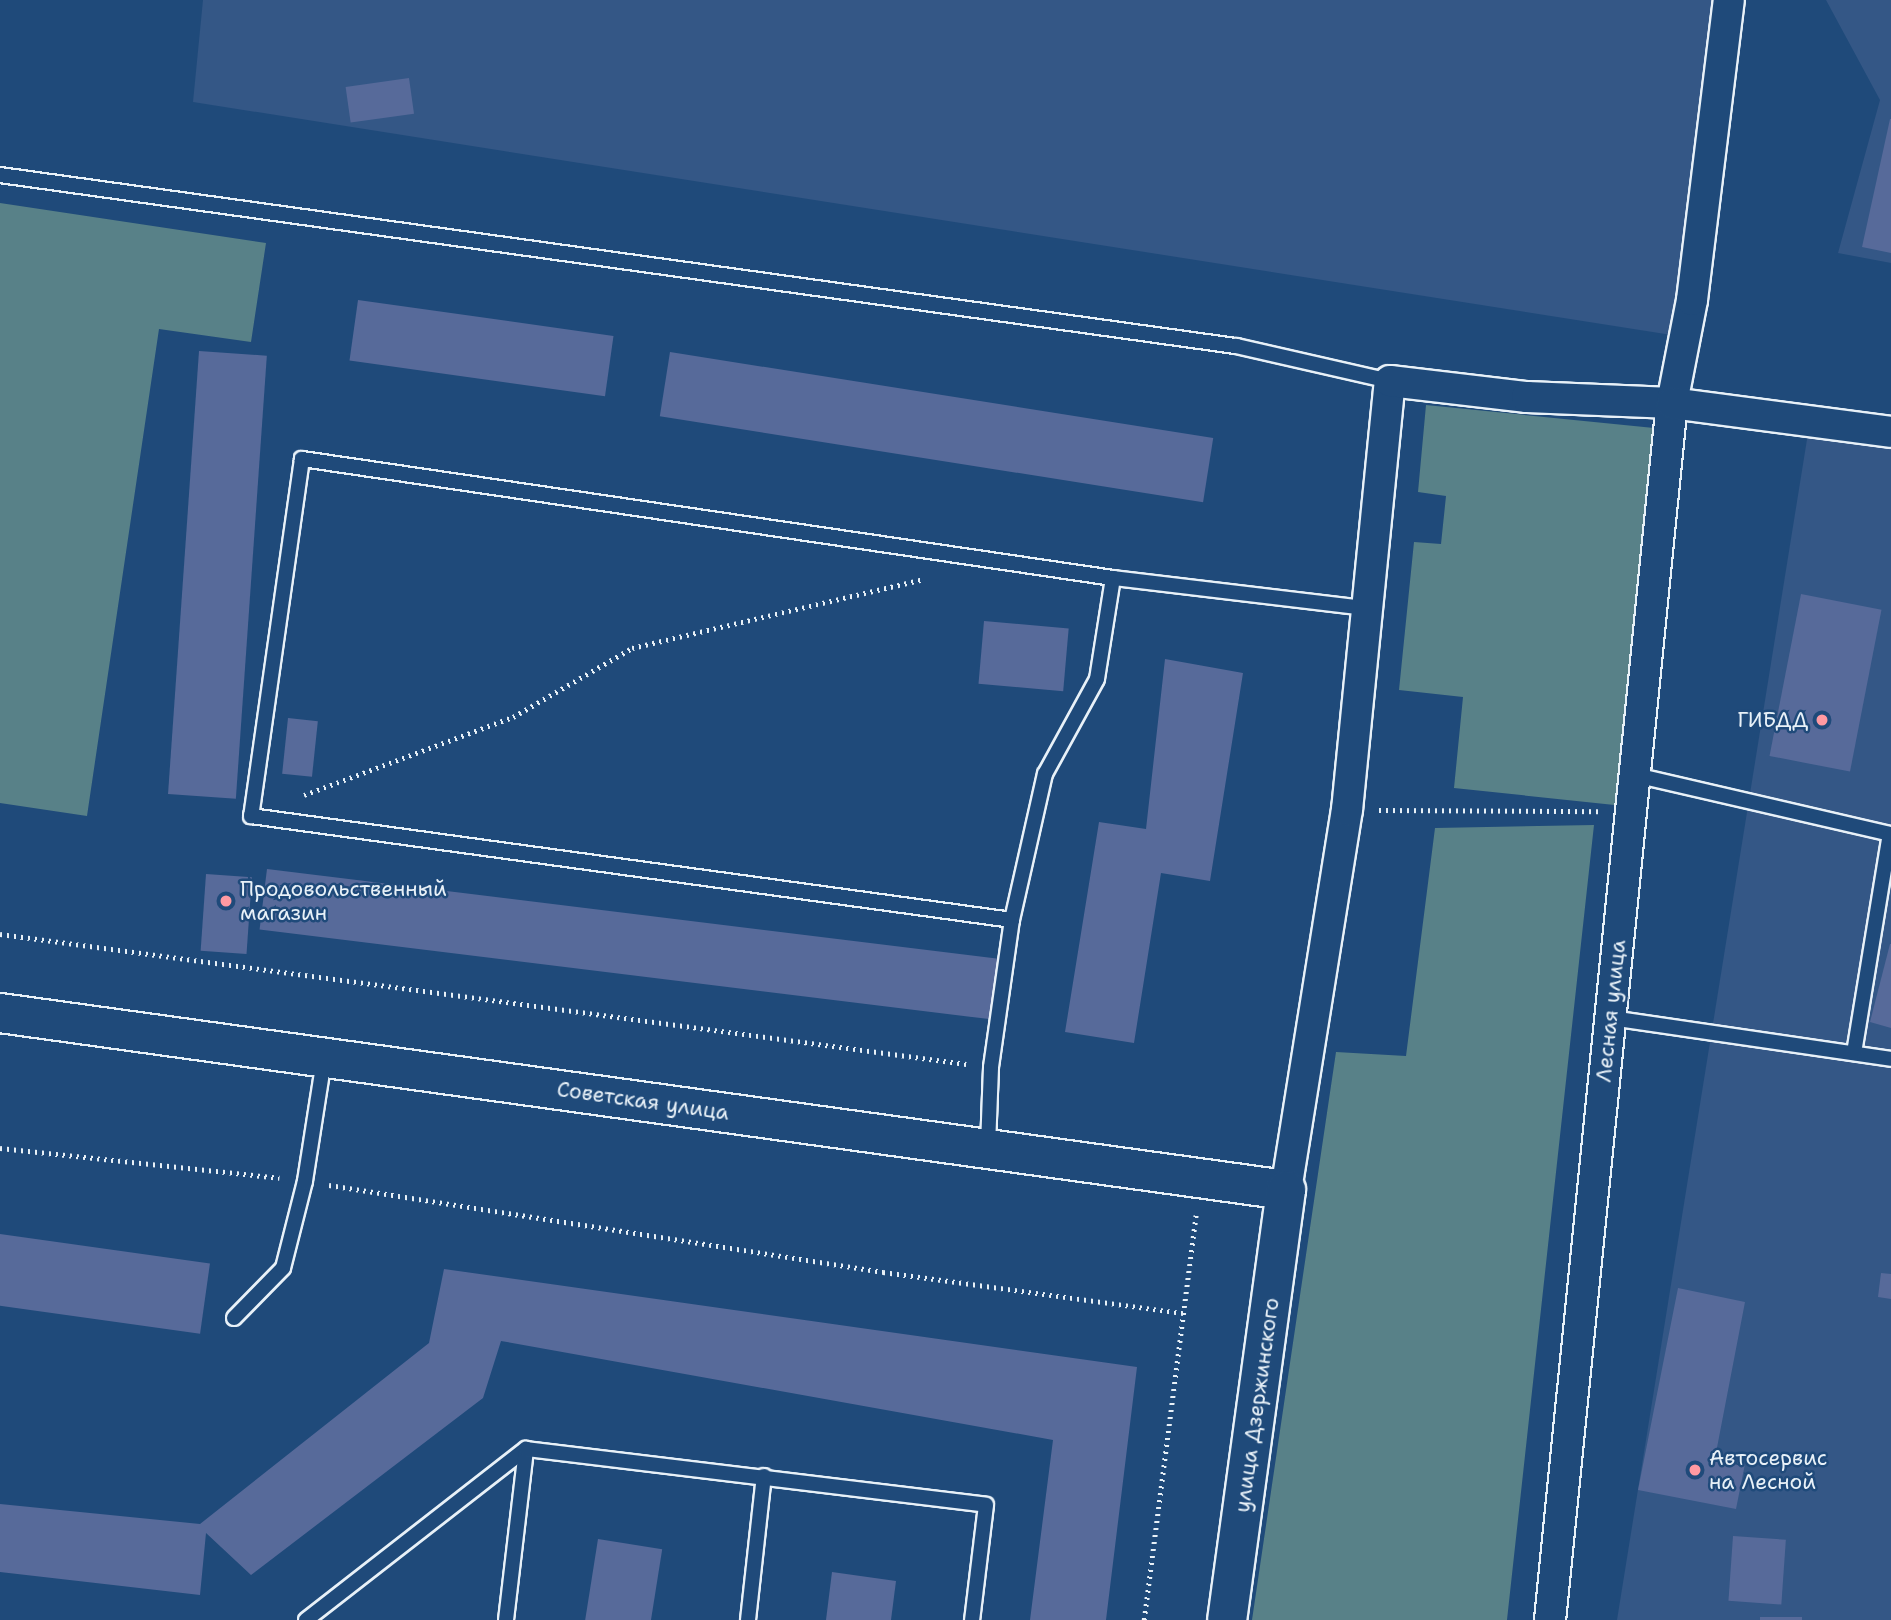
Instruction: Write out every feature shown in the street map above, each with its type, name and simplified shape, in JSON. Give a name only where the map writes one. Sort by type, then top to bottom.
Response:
[{"type":"street","name":"Лесная улица","points":[[1550,1620],[1672,403],[1692,300],[1730,0]]},
{"type":"street","points":[[1286,1190],[1347,810],[1364,608],[1390,381],[1527,397],[1672,403],[1891,432]]},
{"type":"street","name":"Советская улица","points":[[0,1013],[324,1055],[1201,1181],[1286,1190]]},
{"type":"street","name":"улица Дзержинского","points":[[1227,1620],[1286,1190]]},
{"type":"lane","points":[[0,175],[1236,346],[1390,381]]},
{"type":"lane","points":[[1012,919],[251,816],[302,459],[1113,578],[1364,608]]},
{"type":"lane","points":[[988,1151],[991,1067],[1012,919],[1045,774],[1097,679],[1113,578]]},
{"type":"lane","points":[[1635,775],[1891,834],[1854,1053]]},
{"type":"lane","points":[[1611,1018],[1891,1059]]},
{"type":"lane","points":[[234,1318],[284,1268],[305,1181],[324,1055]]},
{"type":"lane","points":[[506,1620],[526,1449]]},
{"type":"lane","points":[[306,1620],[526,1449],[986,1505],[972,1620]]},
{"type":"lane","points":[[748,1620],[764,1476]]},
{"type":"path","points":[[251,816],[513,717],[632,648],[931,577]]},
{"type":"path","points":[[1347,810],[1632,811]]},
{"type":"path","points":[[0,934],[991,1067]]},
{"type":"path","points":[[0,1148],[305,1181],[883,1272],[1183,1313]]},
{"type":"path","points":[[1144,1620],[1201,1181]]},
{"type":"shaded area","points":[[203,0],[1717,0],[1678,336],[193,102]]},
{"type":"shaded area","points":[[1826,0],[1891,0],[1891,263],[1838,253],[1880,100]]},
{"type":"shaded area","points":[[1809,427],[1891,440],[1891,1620],[1617,1620]]},
{"type":"green space","points":[[0,203],[266,243],[251,342],[159,329],[87,816],[0,803]]},
{"type":"green space","points":[[1426,405],[1664,429],[1624,806],[1454,788],[1463,697],[1399,690],[1414,542],[1441,544],[1446,496],[1418,492]]},
{"type":"green space","points":[[1594,825],[1507,1620],[1252,1620],[1336,1052],[1406,1056],[1435,828]]},
{"type":"building","points":[[409,78],[414,114],[351,123],[346,87]]},
{"type":"building","points":[[1891,119],[1891,253],[1862,247]]},
{"type":"building","points":[[358,300],[613,336],[605,396],[350,360]]},
{"type":"building","points":[[199,351],[267,356],[236,799],[168,794]]},
{"type":"building","points":[[670,352],[1213,438],[1203,502],[660,416]]},
{"type":"building","points":[[1801,594],[1881,610],[1850,772],[1770,756]]},
{"type":"building","points":[[984,621],[1069,628],[1063,691],[979,684]]},
{"type":"building","points":[[1165,659],[1243,673],[1210,881],[1161,873],[1134,1043],[1065,1032],[1099,822],[1146,829]]},
{"type":"building","points":[[288,718],[318,721],[312,777],[282,774]]},
{"type":"building","points":[[267,869],[999,959],[991,1019],[260,930]]},
{"type":"building","points":[[206,874],[252,877],[247,954],[201,951]]},
{"type":"building","points":[[1891,944],[1891,1028],[1870,1022]]},
{"type":"building","points":[[0,1234],[210,1264],[200,1334],[0,1306]]},
{"type":"building","points":[[444,1269],[1137,1367],[1106,1620],[1030,1620],[1053,1440],[501,1341],[483,1398],[251,1575],[206,1533],[200,1595],[0,1572],[0,1504],[200,1524],[429,1343]]},
{"type":"building","points":[[1881,1273],[1891,1274],[1891,1299],[1878,1297]]},
{"type":"building","points":[[1678,1288],[1745,1302],[1715,1458],[1745,1464],[1736,1509],[1638,1490]]},
{"type":"building","points":[[1733,1536],[1786,1540],[1781,1605],[1728,1601]]},
{"type":"building","points":[[598,1539],[662,1549],[651,1620],[585,1620]]},
{"type":"building","points":[[832,1572],[896,1581],[891,1620],[826,1620]]},
{"type":"building","points":[[1760,1617],[1802,1617],[1802,1620],[1760,1620]]},
{"type":"place","name":"ГИБДД","points":[[1822,720]]},
{"type":"place","name":"Продовольственный магазин","points":[[226,901]]},
{"type":"place","name":"Автосервис на Лесной","points":[[1695,1470]]}]
